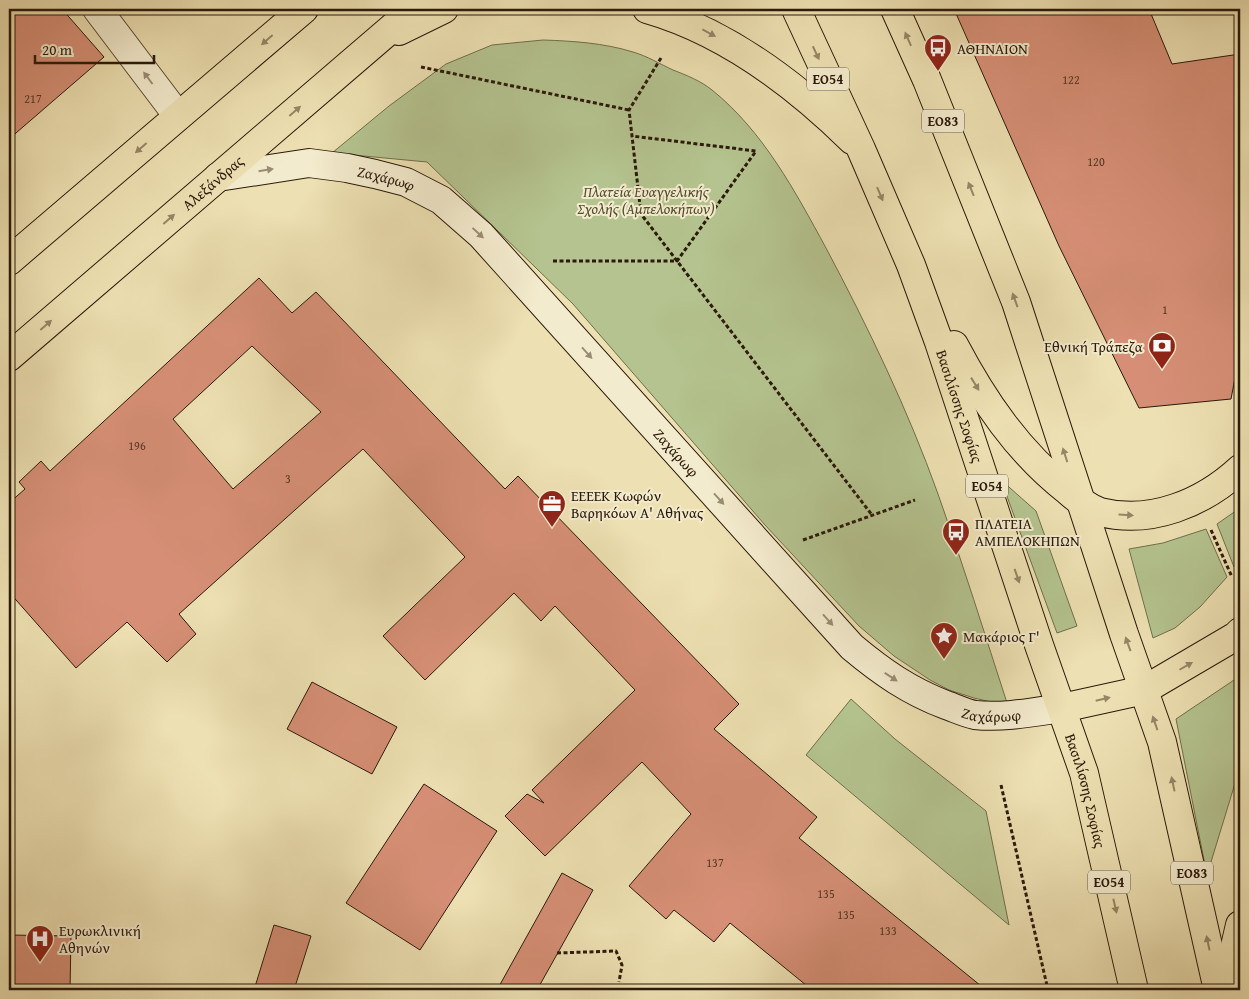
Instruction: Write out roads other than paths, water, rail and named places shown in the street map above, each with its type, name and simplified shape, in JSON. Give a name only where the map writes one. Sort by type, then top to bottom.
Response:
[{"type":"main road","points":[[97,9],[178,116]]},
{"type":"main road","points":[[9,261],[304,9]]},
{"type":"main road","name":"Αλεξάνδρας","points":[[9,357],[414,9]]},
{"type":"main road","points":[[371,46],[444,9]]},
{"type":"main road","points":[[647,9],[682,20],[741,50],[794,89],[839,127],[861,149]]},
{"type":"main road","name":"Βασιλίσσης Σοφίας","points":[[796,9],[861,149],[911,265],[939,342],[1039,645],[1084,773],[1134,990]]},
{"type":"main road","name":"ΕΟ83","points":[[895,9],[927,80],[1016,302],[1080,501],[1166,756],[1218,990]]},
{"type":"main road","name":"Ζαχάρωφ","points":[[218,177],[309,163],[347,168],[406,182],[441,200],[481,235],[852,647],[880,670],[908,688],[931,699],[974,715],[1018,715],[1062,708],[1144,690],[1212,651],[1240,632]]},
{"type":"main road","points":[[911,265],[975,384],[1006,429],[1050,477],[1080,501],[1099,511],[1127,516],[1153,514],[1182,507],[1205,496],[1227,481],[1240,469]]},
{"type":"main road","points":[[1225,990],[1240,925]]},
{"type":"place","name":"ΑΘΗΝΑΙΟΝ","points":[[938,72]]},
{"type":"place","name":"Εθνική Τράπεζα","points":[[1162,370]]},
{"type":"place","name":"ΕΕΕΕΚ Κωφών Βαρηκόων Α' Αθήνας","points":[[552,528]]},
{"type":"place","name":"ΠΛΑΤΕΙΑ ΑΜΠΕΛΟΚΗΠΩΝ","points":[[956,556]]},
{"type":"place","name":"Μακάριος Γ'","points":[[944,660]]},
{"type":"place","name":"Ευρωκλινική Αθηνών","points":[[40,963]]},
{"type":"park label","name":"Πλατεία Ευαγγελικής Σχολής (Αμπελοκήπων)","points":[[646,200]]}]
